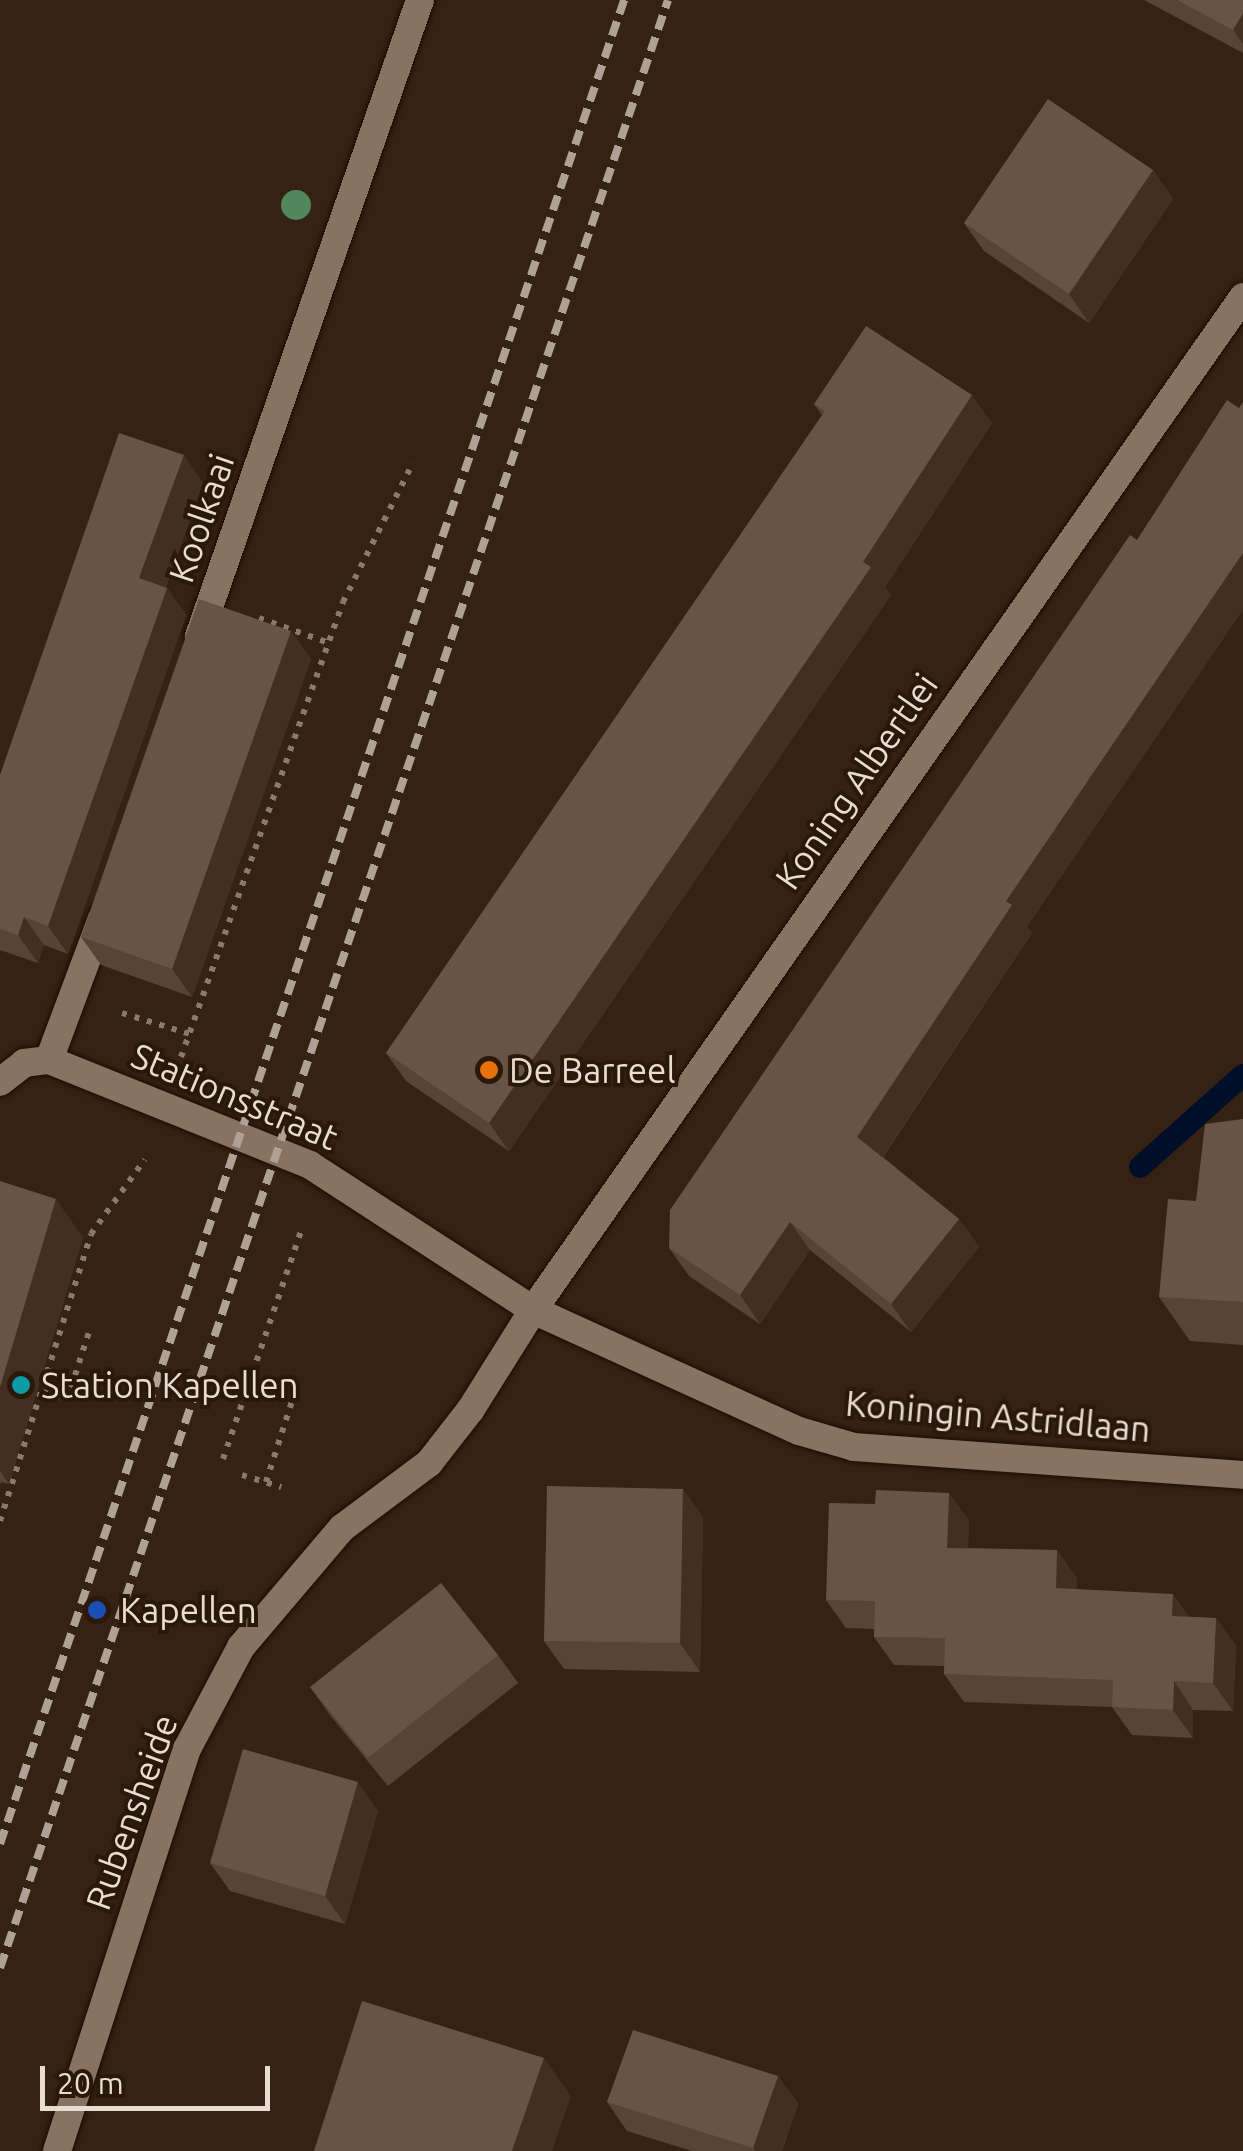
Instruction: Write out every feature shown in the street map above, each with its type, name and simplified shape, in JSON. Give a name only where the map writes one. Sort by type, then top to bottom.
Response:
[{"type":"street","name":"Koolkaai","points":[[187,672],[420,0]]},
{"type":"street","name":"Koning Albertlei","points":[[532,1310],[1243,297]]},
{"type":"street","points":[[0,1082],[24,1064],[49,1060],[112,890]]},
{"type":"street","name":"Stationsstraat","points":[[49,1060],[335,1180],[410,1236],[532,1310]]},
{"type":"street","name":"Koningin Astridlaan","points":[[532,1310],[799,1431],[854,1447],[1243,1475]]},
{"type":"street","name":"Rubensheide","points":[[56,2151],[186,1750],[241,1648],[342,1528],[429,1462],[506,1360],[532,1310]]},
{"type":"path","points":[[0,1521],[92,1234],[140,1176],[329,643],[413,463]]},
{"type":"path","points":[[211,602],[329,643]]},
{"type":"path","points":[[73,998],[190,1034]]},
{"type":"path","points":[[223,1459],[295,1236],[335,1180]]},
{"type":"path","points":[[44,1392],[68,1400],[89,1332]]},
{"type":"path","points":[[266,1482],[292,1401]]},
{"type":"path","points":[[242,1475],[281,1487]]},
{"type":"building","points":[[1177,0],[1243,0],[1243,13],[1233,30]]},
{"type":"building","points":[[1048,99],[1153,170],[1069,294],[964,223]]},
{"type":"building","points":[[866,326],[972,395],[863,562],[871,567],[489,1123],[386,1053],[825,411],[814,404]]},
{"type":"building","points":[[1227,400],[1239,408],[1243,402],[1243,553],[1006,901],[1012,905],[857,1137],[959,1219],[891,1304],[790,1222],[740,1295],[669,1248],[670,1210],[1130,535],[1137,540]]},
{"type":"building","points":[[119,433],[184,455],[139,578],[167,588],[48,926],[24,917],[18,935],[0,929],[0,775]]},
{"type":"building","points":[[199,599],[291,631],[172,969],[81,937]]},
{"type":"building","points":[[1243,1119],[1243,1302],[1159,1297],[1168,1199],[1196,1201],[1205,1124]]},
{"type":"building","points":[[0,1181],[56,1199],[0,1387]]},
{"type":"building","points":[[547,1486],[683,1489],[680,1643],[544,1641]]},
{"type":"building","points":[[876,1490],[949,1493],[947,1548],[1057,1550],[1056,1588],[1173,1594],[1172,1616],[1216,1618],[1213,1683],[1174,1681],[1173,1710],[1112,1707],[1113,1680],[944,1674],[945,1638],[874,1637],[875,1601],[826,1600],[829,1503],[875,1504]]},
{"type":"building","points":[[441,1583],[498,1655],[368,1758],[310,1687]]},
{"type":"building","points":[[243,1749],[358,1782],[325,1896],[210,1863]]},
{"type":"building","points":[[362,2001],[544,2058],[512,2151],[314,2151]]},
{"type":"building","points":[[633,2030],[778,2076],[753,2148],[607,2102]]},
{"type":"waterway","points":[[1140,1167],[1243,1075]]},
{"type":"railway","points":[[0,1844],[624,0]]},
{"type":"railway","points":[[0,1968],[668,0]]},
{"type":"place","name":"De Barreel","points":[[489,1070]]},
{"type":"place","name":"Station Kapellen","points":[[21,1385]]},
{"type":"place","name":"Kapellen","points":[[97,1610]]}]
